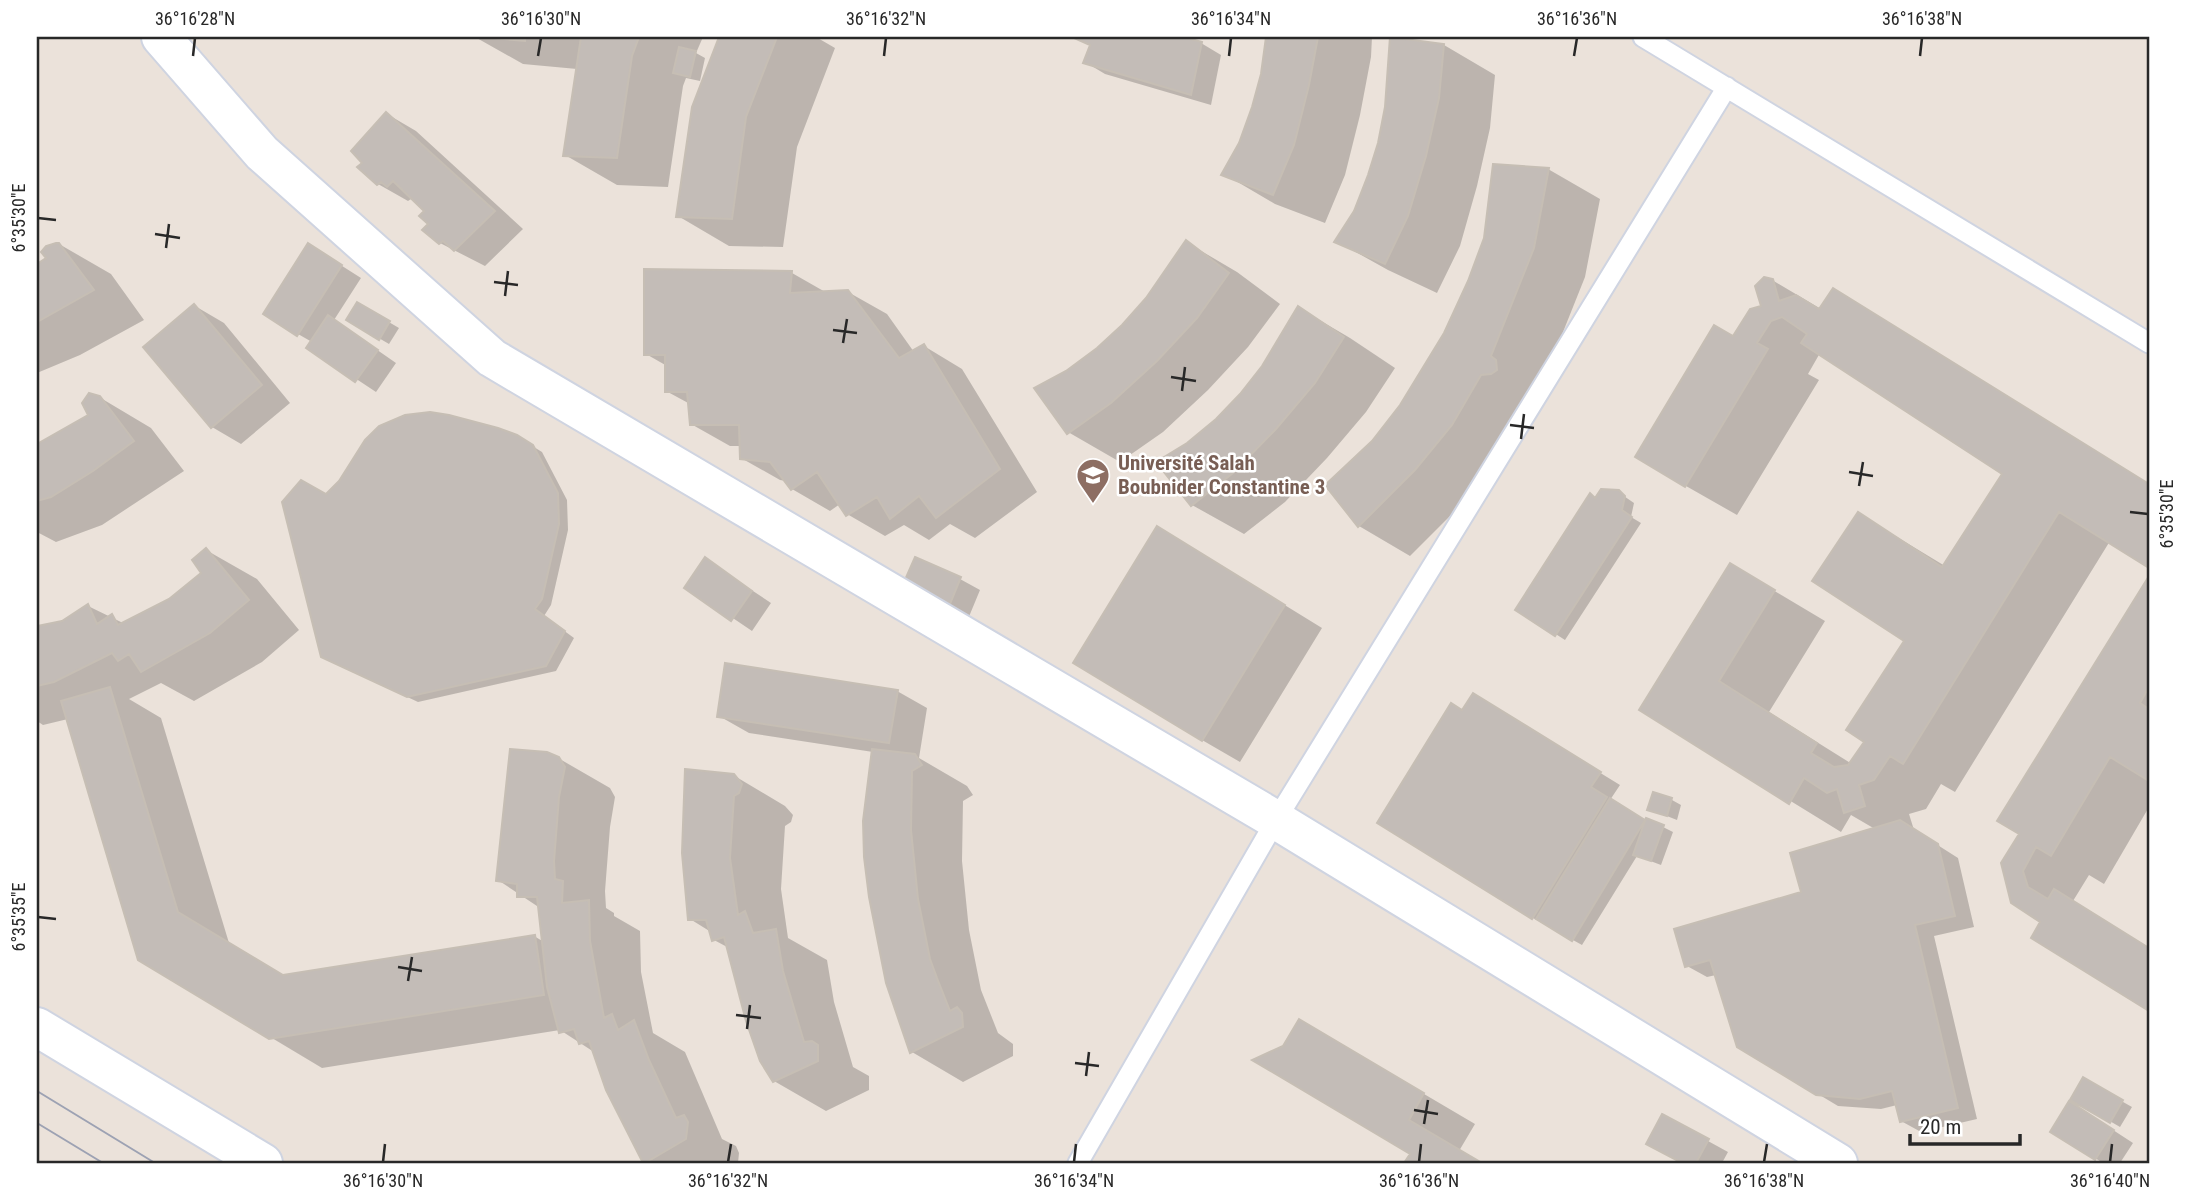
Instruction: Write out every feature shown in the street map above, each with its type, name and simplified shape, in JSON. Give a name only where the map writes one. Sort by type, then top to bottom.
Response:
[{"type":"street","points":[[161,37],[262,153],[492,358],[1276,820],[1838,1163]]},
{"type":"street","points":[[37,1027],[263,1163]]},
{"type":"lane","points":[[1643,37],[2149,343]]},
{"type":"lane","points":[[1078,1163],[1276,820],[1727,88]]},
{"type":"building","points":[[483,37],[525,37],[525,41]]},
{"type":"building","points":[[581,37],[639,37],[632,56],[617,158],[563,156]]},
{"type":"building","points":[[719,37],[777,37],[746,117],[732,219],[676,217],[692,107]]},
{"type":"building","points":[[1072,37],[1184,37],[1202,42],[1191,95],[1083,63],[1090,45]]},
{"type":"building","points":[[1266,37],[1318,37],[1294,145],[1273,195],[1221,175],[1239,143],[1252,107],[1261,74]]},
{"type":"building","points":[[1390,37],[1444,44],[1439,98],[1426,156],[1408,216],[1385,264],[1334,242],[1354,211],[1378,143],[1385,107]]},
{"type":"building","points":[[679,47],[696,51],[690,77],[673,73]]},
{"type":"building","points":[[386,112],[495,211],[454,251],[443,241],[439,244],[422,230],[428,224],[419,216],[424,211],[393,181],[387,187],[381,182],[377,185],[357,167],[362,163],[351,151]]},
{"type":"building","points":[[1493,164],[1549,168],[1534,248],[1491,356],[1496,360],[1497,370],[1481,375],[1452,425],[1415,470],[1358,527],[1325,485],[1372,441],[1400,405],[1444,333],[1484,238]]},
{"type":"building","points":[[1186,240],[1229,273],[1197,318],[1157,361],[1111,403],[1067,434],[1034,388],[1066,371],[1122,325],[1146,298]]},
{"type":"building","points":[[59,243],[94,290],[37,322],[37,264],[46,258],[41,252],[46,246]]},
{"type":"building","points":[[308,243],[342,265],[297,336],[263,314]]},
{"type":"building","points":[[644,269],[792,271],[790,293],[848,290],[899,358],[924,344],[1000,469],[936,518],[919,496],[890,519],[877,497],[846,516],[817,472],[791,490],[770,462],[740,459],[739,425],[690,425],[687,392],[665,392],[665,355],[644,355]]},
{"type":"building","points":[[1764,277],[1773,279],[1779,301],[1796,295],[1819,309],[1833,288],[2149,484],[2149,568],[2059,512],[1903,764],[1890,756],[1874,780],[1859,785],[1865,806],[1844,813],[1837,789],[1827,793],[1804,778],[1789,804],[1639,710],[1730,563],[1775,590],[1719,681],[1817,743],[1811,753],[1834,767],[1848,765],[1864,742],[1846,730],[1904,641],[1812,581],[1858,512],[1942,567],[2002,474],[1801,343],[1807,334],[1782,317],[1771,321],[1757,343],[1768,349],[1685,487],[1635,457],[1714,325],[1733,336],[1750,309],[1761,306],[1755,286]]},
{"type":"building","points":[[357,302],[390,321],[379,340],[346,320]]},
{"type":"building","points":[[194,304],[262,385],[211,428],[143,347]]},
{"type":"building","points":[[1298,306],[1344,337],[1315,383],[1276,429],[1233,473],[1191,506],[1156,462],[1187,443],[1240,394],[1262,366]]},
{"type":"building","points":[[328,315],[378,350],[355,382],[306,348]]},
{"type":"building","points":[[89,393],[100,396],[134,441],[51,497],[37,501],[37,444],[88,415],[82,403]]},
{"type":"building","points":[[430,412],[498,428],[533,445],[558,493],[559,524],[542,599],[535,609],[565,631],[546,666],[407,697],[321,657],[282,502],[301,480],[326,494],[339,481],[365,440],[379,426],[405,415]]},
{"type":"building","points":[[1601,489],[1619,490],[1625,496],[1622,510],[1632,517],[1555,636],[1515,610],[1590,493],[1595,498]]},
{"type":"building","points":[[1157,526],[1285,605],[1202,741],[1073,663]]},
{"type":"building","points":[[206,548],[249,600],[210,633],[141,672],[129,654],[118,661],[112,653],[54,682],[37,686],[37,626],[62,621],[88,604],[97,624],[112,614],[118,625],[169,599],[201,573],[192,560]]},
{"type":"building","points":[[705,557],[752,591],[731,621],[684,588]]},
{"type":"building","points":[[915,557],[961,577],[948,609],[901,589]]},
{"type":"building","points":[[2149,576],[2149,687],[2140,703],[2149,709],[2149,781],[2110,757],[2051,856],[2036,847],[2023,871],[2028,887],[2048,899],[2054,889],[2149,948],[2149,1011],[2031,938],[2040,922],[2011,903],[2001,863],[2019,834],[1997,821]]},
{"type":"building","points":[[725,663],[898,690],[889,743],[717,717]]},
{"type":"building","points":[[110,687],[178,912],[283,975],[535,935],[544,995],[269,1039],[138,960],[61,701]]},
{"type":"building","points":[[1473,693],[1601,772],[1591,787],[1607,797],[1532,919],[1377,823],[1451,703],[1462,710]]},
{"type":"building","points":[[510,749],[547,752],[559,757],[565,767],[559,797],[554,861],[555,879],[563,881],[562,903],[589,900],[590,941],[604,1018],[612,1014],[618,1030],[634,1020],[676,1118],[684,1115],[688,1122],[686,1139],[645,1163],[606,1090],[589,1041],[579,1044],[574,1029],[559,1033],[547,987],[537,897],[517,897],[517,884],[496,881]]},
{"type":"building","points":[[872,749],[915,754],[922,765],[912,771],[911,830],[918,899],[930,959],[937,978],[950,1011],[957,1007],[962,1013],[963,1027],[910,1053],[886,983],[864,857],[863,821]]},
{"type":"building","points":[[685,769],[734,774],[742,784],[739,793],[734,796],[730,858],[738,915],[745,911],[753,933],[776,929],[783,971],[804,1042],[812,1041],[818,1045],[818,1061],[773,1082],[760,1061],[746,1021],[724,937],[712,941],[706,920],[688,920],[682,853]]},
{"type":"building","points":[[1653,792],[1672,798],[1667,816],[1647,810]]},
{"type":"building","points":[[1610,798],[1645,820],[1572,941],[1536,919]]},
{"type":"building","points":[[1646,818],[1664,825],[1651,861],[1633,855]]},
{"type":"building","points":[[1900,820],[1938,844],[1955,916],[1915,925],[1958,1108],[1900,1122],[1892,1091],[1860,1099],[1816,1095],[1737,1047],[1710,960],[1685,967],[1674,929],[1801,892],[1790,853]]},
{"type":"building","points":[[1299,1019],[1424,1093],[1409,1120],[1482,1163],[1404,1163],[1410,1154],[1252,1060],[1283,1046]]},
{"type":"building","points":[[2083,1077],[2123,1100],[2110,1123],[2070,1100]]},
{"type":"building","points":[[2069,1101],[2114,1130],[2095,1160],[2050,1132]]},
{"type":"building","points":[[1662,1114],[1709,1139],[1696,1163],[1682,1163],[1646,1144]]},
{"type":"tram line","points":[[37,1091],[155,1163]]},
{"type":"tram line","points":[[37,1123],[103,1163]]},
{"type":"place","name":"Université Salah Boubnider Constantine 3","points":[[1093,505]]}]
